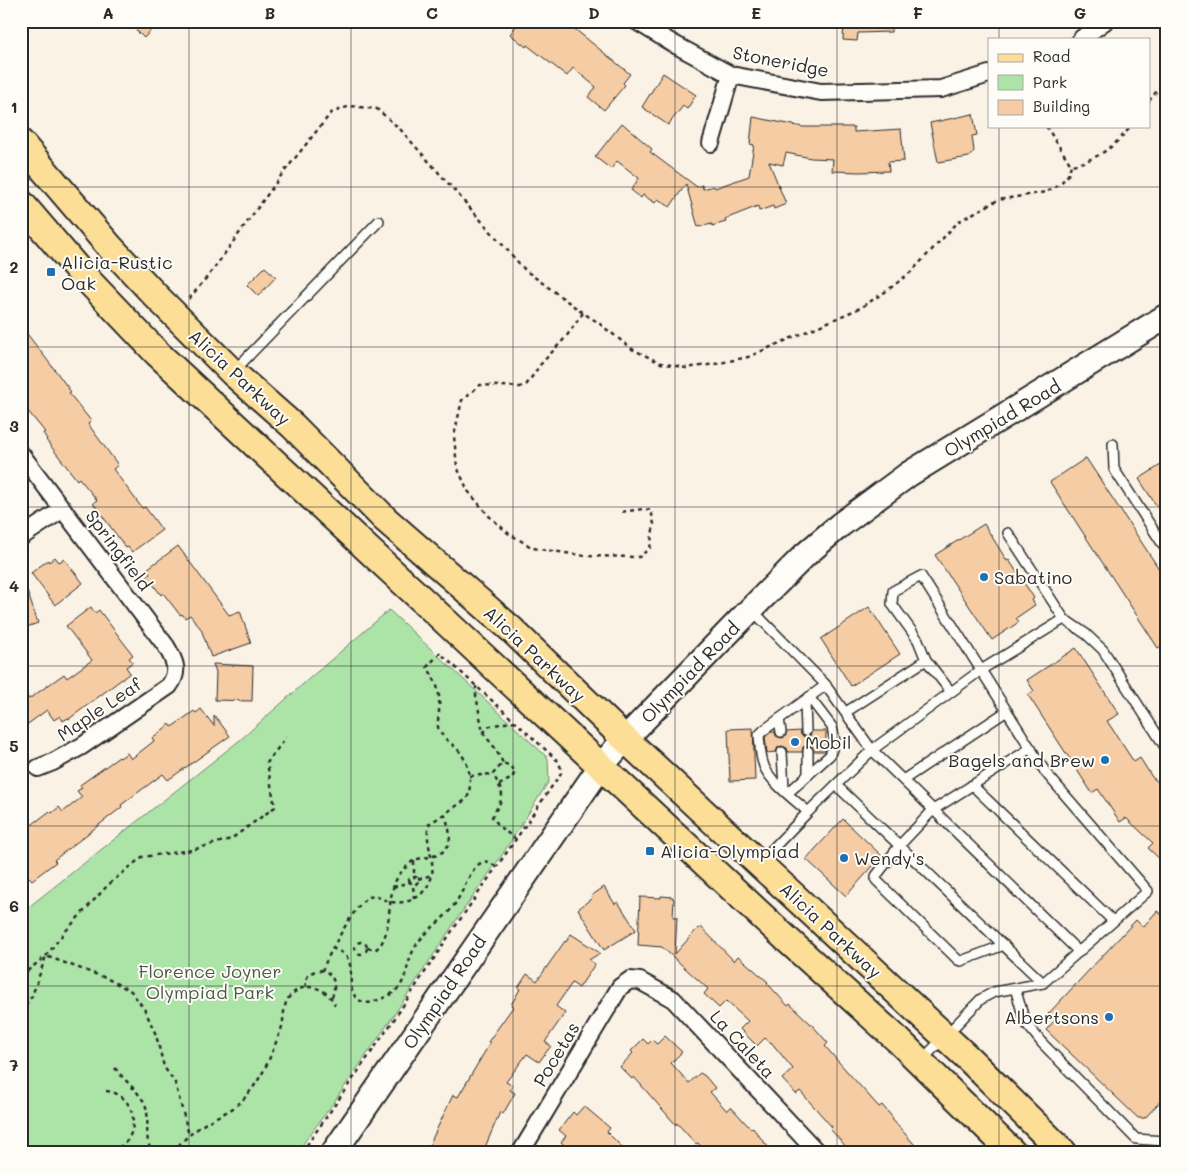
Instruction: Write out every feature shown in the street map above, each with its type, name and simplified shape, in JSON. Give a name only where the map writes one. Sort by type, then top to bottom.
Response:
[{"type":"main road","name":"Alicia Parkway","points":[[24,153],[110,247],[233,373],[293,426],[385,519],[511,629],[625,738],[945,1036],[1063,1152]]},
{"type":"main road","name":"Alicia Parkway","points":[[21,204],[81,273],[157,353],[920,1062],[1012,1152]]},
{"type":"main road","name":"Olympiad Road","points":[[334,1152],[601,766],[625,738],[751,609],[812,549],[909,474],[1167,316]]},
{"type":"street","name":"Stoneridge","points":[[636,21],[731,75],[821,92],[941,89],[988,74]]},
{"type":"street","points":[[1082,38],[1104,21]]},
{"type":"street","points":[[711,143],[731,75]]},
{"type":"street","name":"Springfield","points":[[21,454],[166,646],[175,665],[176,675]]},
{"type":"street","points":[[21,537],[63,509]]},
{"type":"street","name":"Maple Leaf","points":[[38,768],[82,746],[169,686],[176,675]]},
{"type":"street","name":"Pocetas","points":[[521,1152],[620,987],[630,980]]},
{"type":"street","name":"La Caleta","points":[[630,980],[640,981],[673,999],[818,1152]]},
{"type":"lane","points":[[233,373],[379,221]]},
{"type":"lane","points":[[1113,444],[1114,469],[1167,551]]},
{"type":"lane","points":[[1008,533],[1064,619],[1086,634],[1103,650],[1167,750]]},
{"type":"lane","points":[[920,1062],[982,999],[994,992],[1043,983],[1148,891],[1046,772],[921,576],[893,591],[892,604],[918,640],[926,660],[951,692]]},
{"type":"lane","points":[[751,609],[826,685],[872,750],[1078,952]]},
{"type":"lane","points":[[759,863],[872,750],[981,670],[1064,619]]},
{"type":"lane","points":[[846,712],[926,660]]},
{"type":"lane","points":[[808,812],[764,768],[760,751],[760,735],[826,685]]},
{"type":"lane","points":[[806,731],[807,699]]},
{"type":"lane","points":[[786,791],[808,775],[830,755],[835,741],[832,727],[807,699]]},
{"type":"lane","points":[[903,780],[1007,711]]},
{"type":"lane","points":[[779,719],[781,732]]},
{"type":"lane","points":[[1004,945],[961,961],[958,960],[876,880],[876,876],[900,845],[933,810],[1031,748]]},
{"type":"lane","points":[[808,751],[808,775]]},
{"type":"lane","points":[[782,752],[786,791]]},
{"type":"lane","points":[[836,785],[1043,983]]},
{"type":"lane","points":[[972,785],[1113,922]]},
{"type":"lane","points":[[1015,988],[1024,1022],[1042,1043],[1136,1139],[1167,1140]]},
{"type":"path","points":[[1150,100],[1167,78]]},
{"type":"path","points":[[175,315],[212,271],[280,177],[331,113],[350,106],[378,109],[395,124],[525,270],[632,349],[661,363],[686,368],[748,357],[860,308],[888,290],[912,271],[959,221],[998,200],[1046,192],[1059,185],[1068,175],[1070,165],[1047,128]]},
{"type":"path","points":[[1070,165],[1085,162],[1105,151],[1121,139],[1129,128]]},
{"type":"path","points":[[583,313],[527,384],[520,387],[480,385],[462,400],[454,436],[457,467],[468,491],[489,516],[508,533],[533,548],[585,556],[639,557],[650,548],[654,524],[651,510],[643,509],[620,512]]},
{"type":"path","points":[[302,1152],[561,773],[558,761],[440,653],[427,667],[437,683],[440,695],[438,727],[443,736],[460,751],[467,765],[471,783],[467,799],[429,824],[427,832],[432,856],[432,875],[427,887],[414,900],[399,903],[390,902],[375,896],[366,898],[350,918],[332,948],[322,971]]},
{"type":"path","points":[[476,686],[483,733],[495,748],[503,763],[511,766],[515,772],[512,778],[499,785]]},
{"type":"path","points":[[483,733],[490,726],[515,721]]},
{"type":"path","points":[[21,976],[46,956],[63,934],[108,885],[142,857],[192,850],[231,839],[275,807],[267,763],[286,737]]},
{"type":"path","points":[[470,776],[493,774],[503,763]]},
{"type":"path","points":[[493,774],[503,793],[501,804],[492,817],[502,829],[516,839]]},
{"type":"path","points":[[368,948],[366,952],[360,954],[355,951],[357,943],[363,942],[368,948],[376,950],[381,946],[385,935],[393,887],[398,876],[414,861],[440,854],[446,847],[450,837],[450,829],[444,813]]},
{"type":"path","points":[[414,861],[414,876]]},
{"type":"path","points":[[332,948],[345,955],[350,962],[352,990],[359,1000],[370,1003],[382,999],[395,992],[402,984],[414,949],[449,912],[477,866],[481,862],[488,861],[497,867]]},
{"type":"path","points":[[418,879],[432,875]]},
{"type":"path","points":[[414,876],[418,879]]},
{"type":"path","points":[[410,882],[409,879],[414,876]]},
{"type":"path","points":[[413,885],[418,882],[418,879]]},
{"type":"path","points":[[393,887],[410,882]]},
{"type":"path","points":[[410,882],[413,885],[414,900]]},
{"type":"path","points":[[21,1012],[32,996],[46,956]]},
{"type":"path","points":[[46,956],[106,978],[131,991],[146,1010],[156,1035],[164,1067],[175,1083],[189,1135]]},
{"type":"path","points":[[306,987],[306,979],[310,973],[316,970],[330,973],[335,987],[332,997]]},
{"type":"path","points":[[173,1152],[189,1135],[237,1105],[251,1091],[263,1071],[281,1029],[282,1013],[289,997],[297,990],[306,987],[322,990],[332,997],[335,1005]]},
{"type":"path","points":[[115,1068],[144,1102],[148,1122],[146,1140],[152,1152]]},
{"type":"path","points":[[101,1145],[101,1151],[108,1148],[112,1152],[128,1138],[133,1118],[127,1102],[120,1095],[106,1092]]},
{"type":"green space","name":"Florence Joyner Olympiad Park","points":[[389,610],[548,758],[549,781],[502,855],[457,919],[392,1018],[297,1152],[21,1152],[21,913],[240,740]]},
{"type":"building","points":[[142,21],[159,21],[144,38],[135,29]]},
{"type":"building","points":[[520,21],[565,21],[630,74],[623,83],[625,85],[604,110],[588,97],[596,87],[573,68],[567,76],[510,34]]},
{"type":"building","points":[[844,21],[891,21],[891,32],[858,33],[857,41],[843,40]]},
{"type":"building","points":[[663,73],[696,95],[687,109],[683,106],[668,125],[642,107]]},
{"type":"building","points":[[973,114],[977,135],[972,136],[974,151],[969,157],[938,162],[930,123]]},
{"type":"building","points":[[753,117],[803,127],[854,127],[854,132],[901,129],[904,161],[888,162],[889,171],[832,171],[833,159],[811,158],[786,153],[783,165],[769,162],[786,204],[774,209],[773,206],[759,211],[758,206],[725,219],[726,222],[698,227],[686,184],[670,207],[658,199],[655,203],[643,195],[641,198],[631,190],[639,178],[617,161],[611,169],[595,157],[622,123],[652,149],[650,152],[697,187],[702,185],[703,189],[714,186],[715,188],[749,176],[754,145],[750,144]]},
{"type":"building","points":[[265,267],[276,277],[258,296],[247,285]]},
{"type":"building","points":[[21,326],[91,421],[88,424],[118,465],[113,469],[142,508],[145,507],[162,530],[132,552],[128,547],[126,548],[93,503],[97,500],[79,478],[77,480],[46,440],[43,433],[45,432],[27,410],[21,414]]},
{"type":"building","points":[[1086,458],[1167,581],[1167,643],[1158,648],[1050,482]]},
{"type":"building","points":[[1167,461],[1167,522],[1139,479]]},
{"type":"building","name":"Sabatino","points":[[984,524],[1007,561],[1009,560],[1034,598],[1032,600],[1035,605],[1016,618],[1019,622],[992,640],[935,555]]},
{"type":"building","points":[[178,546],[229,615],[240,611],[251,643],[211,657],[201,629],[190,615],[185,618],[182,614],[180,615],[163,593],[161,595],[147,576],[150,574],[147,569]]},
{"type":"building","points":[[55,557],[59,562],[64,559],[83,583],[55,605],[31,573]]},
{"type":"building","points":[[21,579],[23,579],[38,623],[21,629]]},
{"type":"building","points":[[91,607],[95,613],[99,610],[133,655],[129,658],[133,662],[126,667],[130,673],[69,719],[63,721],[60,716],[54,720],[47,710],[21,729],[21,688],[29,699],[64,674],[67,678],[92,660],[66,626]]},
{"type":"building","points":[[869,607],[900,654],[851,686],[821,639]]},
{"type":"building","points":[[1076,648],[1119,714],[1107,721],[1134,762],[1140,758],[1152,777],[1167,790],[1167,866],[1148,848],[1153,843],[1126,818],[1120,822],[1098,789],[1092,793],[1028,695],[1034,691],[1027,680]]},
{"type":"building","points":[[213,664],[253,666],[252,701],[215,700],[216,672]]},
{"type":"building","points":[[201,709],[214,726],[214,715],[230,736],[168,780],[163,774],[121,805],[122,807],[54,860],[56,862],[32,880],[29,877],[21,883],[21,833],[50,811],[52,813],[59,807],[63,812],[82,797],[77,791],[82,788],[80,785],[119,757],[127,753],[131,759],[154,741],[152,738],[170,724],[172,727],[194,711],[196,713]]},
{"type":"building","points":[[753,728],[755,780],[730,781],[728,729]]},
{"type":"building","name":"Mobil","points":[[800,731],[801,735],[806,737],[810,736],[812,731],[826,731],[825,751],[814,751],[812,746],[808,745],[803,747],[802,752],[788,752],[787,748],[782,746],[778,747],[776,752],[767,753],[765,737],[771,732],[775,732],[776,736],[781,738],[785,737],[787,732]]},
{"type":"building","name":"Wendy's","points":[[843,819],[882,856],[846,896],[806,859]]},
{"type":"building","points":[[604,887],[615,904],[618,902],[636,930],[604,950],[578,909],[592,898],[591,896]]},
{"type":"building","points":[[661,896],[673,897],[674,899],[673,917],[677,917],[675,954],[701,927],[734,961],[738,956],[768,982],[788,1006],[790,1004],[813,1026],[828,1043],[825,1046],[836,1059],[879,1107],[882,1105],[921,1152],[851,1152],[800,1091],[796,1094],[782,1079],[793,1069],[771,1042],[765,1038],[757,1046],[740,1029],[748,1021],[726,1001],[719,1008],[704,994],[708,989],[662,947],[638,945],[640,897],[661,898]]},
{"type":"building","name":"Albertsons","points":[[1157,911],[1167,919],[1167,1094],[1145,1118],[1138,1118],[1046,1030],[1055,1020],[1048,1014],[1136,920],[1143,927]]},
{"type":"building","points":[[571,934],[600,953],[589,960],[595,964],[579,988],[572,983],[556,1006],[565,1013],[545,1042],[551,1046],[539,1062],[527,1054],[506,1082],[513,1086],[510,1090],[515,1093],[503,1114],[500,1112],[483,1152],[426,1152],[453,1095],[458,1097],[490,1043],[488,1042],[513,1007],[511,1005],[520,989],[518,988],[527,974],[537,981]]},
{"type":"building","points":[[665,1036],[682,1052],[671,1063],[689,1083],[700,1073],[705,1076],[715,1088],[710,1092],[727,1111],[731,1107],[751,1129],[752,1127],[772,1152],[706,1152],[677,1123],[676,1125],[634,1077],[632,1079],[620,1067],[633,1053],[631,1051],[643,1039],[648,1044],[652,1040],[657,1044]]},
{"type":"building","points":[[584,1106],[610,1128],[607,1132],[627,1152],[561,1152],[565,1146],[561,1142],[566,1136],[559,1130],[573,1112],[576,1115]]},
{"type":"place","name":"Alicia-Rustic Oak","points":[[51,272]]},
{"type":"place","name":"Sabatino","points":[[984,577]]},
{"type":"place","name":"Mobil","points":[[795,742]]},
{"type":"place","name":"Bagels and Brew","points":[[1105,760]]},
{"type":"place","name":"Alicia-Olympiad","points":[[650,851]]},
{"type":"place","name":"Wendy's","points":[[844,858]]},
{"type":"place","name":"Albertsons","points":[[1109,1017]]}]
